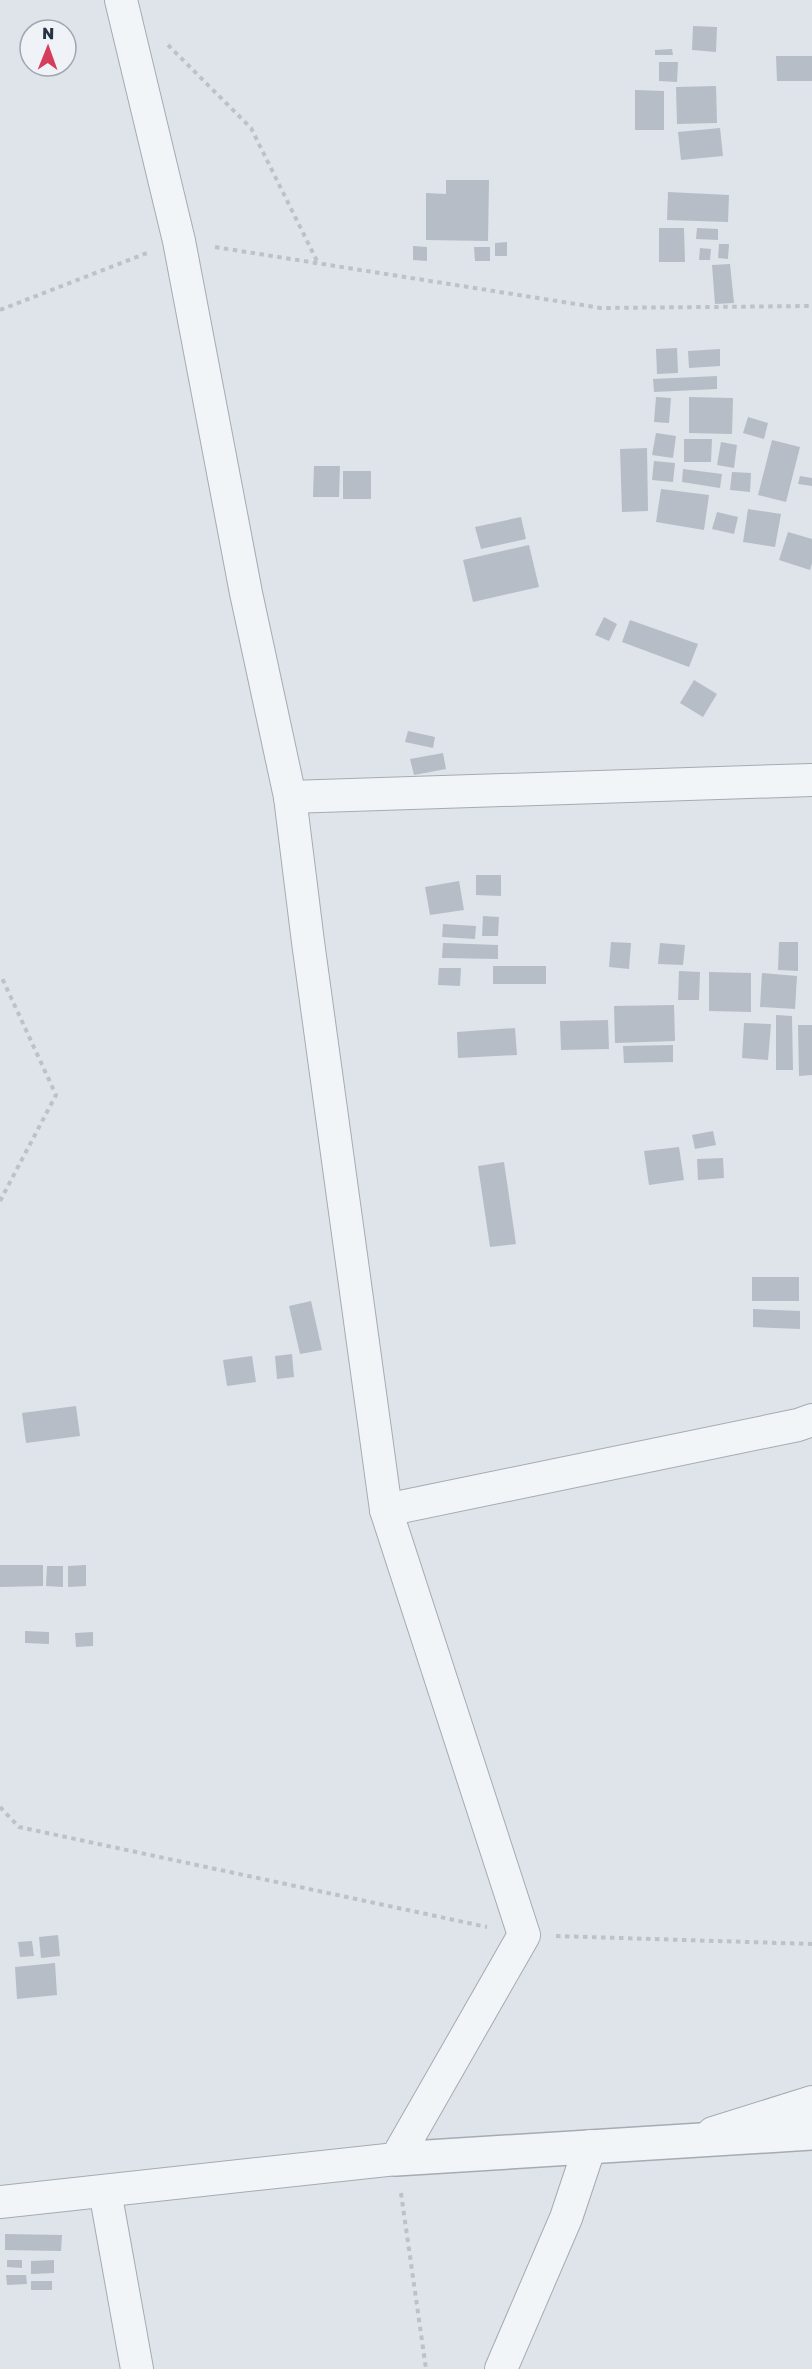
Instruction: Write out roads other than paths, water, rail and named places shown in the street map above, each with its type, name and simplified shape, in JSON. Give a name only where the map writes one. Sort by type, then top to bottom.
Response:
[{"type":"street","points":[[123,10],[179,241],[246,593],[290,797],[386,1510],[524,1935],[396,2160]]},
{"type":"street","points":[[290,797],[812,780]]},
{"type":"street","points":[[386,1510],[798,1425],[812,1420]]},
{"type":"street","points":[[694,2139],[812,2102]]},
{"type":"street","points":[[0,2202],[396,2160],[812,2133]]},
{"type":"street","points":[[501,2369],[566,2218],[590,2146]]},
{"type":"street","points":[[105,2191],[137,2369]]}]
